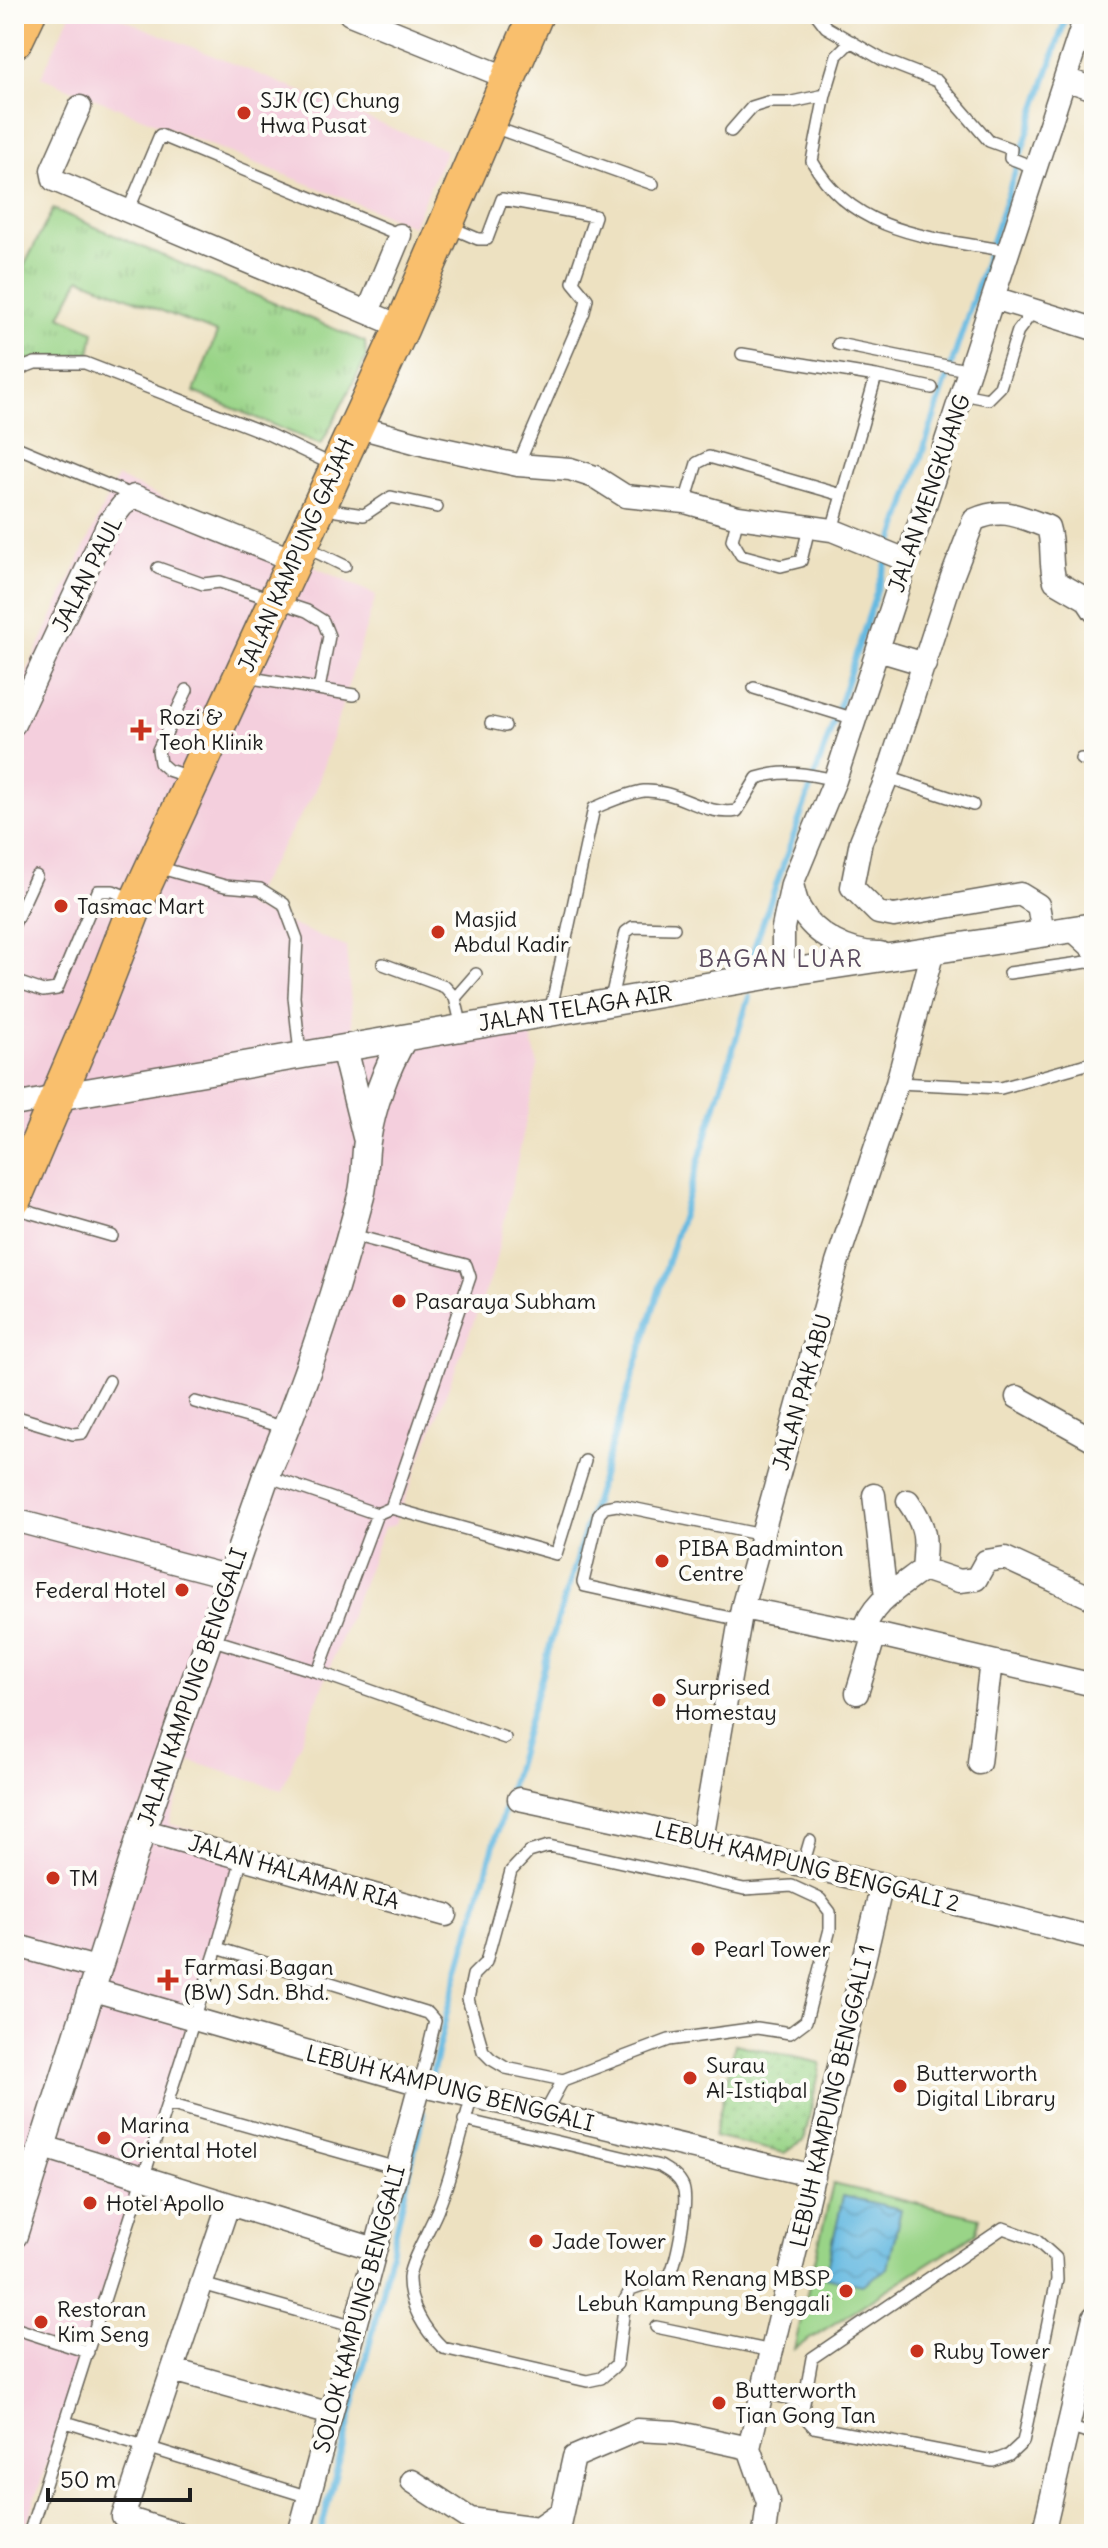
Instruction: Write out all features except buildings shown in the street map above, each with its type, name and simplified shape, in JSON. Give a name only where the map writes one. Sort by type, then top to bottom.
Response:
[{"type":"highway","points":[[14,39],[26,14]]},
{"type":"main road","name":"JALAN KAMPUNG GAJAH","points":[[14,1199],[137,901],[402,327],[536,14]]},
{"type":"street","points":[[350,14],[508,78]]},
{"type":"street","name":"JALAN MENGKUANG","points":[[783,973],[783,928],[792,884],[850,718],[878,650],[895,555],[962,394],[965,370],[994,298],[1004,250],[1065,79],[1079,16]]},
{"type":"street","points":[[1065,79],[1094,89]]},
{"type":"street","points":[[80,107],[52,170],[54,180],[402,327]]},
{"type":"street","points":[[368,312],[400,235]]},
{"type":"street","points":[[994,298],[1094,329]]},
{"type":"street","points":[[355,426],[518,465],[570,469],[595,477],[625,496],[685,502],[738,517],[832,530],[895,555]]},
{"type":"street","name":"JALAN PAUL","points":[[14,724],[108,524],[134,496],[297,552]]},
{"type":"street","points":[[1043,933],[1038,905],[1020,894],[894,916],[878,913],[852,887],[861,841],[887,777],[952,577],[974,520],[986,514],[1005,512],[1048,527],[1053,544],[1051,570],[1055,581],[1086,599],[1094,611]]},
{"type":"street","points":[[878,650],[925,664]]},
{"type":"street","points":[[792,884],[799,908],[813,925],[828,938],[848,948],[874,953],[933,951]]},
{"type":"street","points":[[1083,927],[1094,949]]},
{"type":"street","name":"JALAN TELAGA AIR","points":[[57,1097],[783,973],[1083,927]]},
{"type":"street","name":"JALAN PAK ABU","points":[[702,1840],[741,1614],[837,1263],[897,1083],[933,951]]},
{"type":"street","points":[[367,1141],[385,1075],[404,1038]]},
{"type":"street","points":[[344,1048],[367,1141]]},
{"type":"street","points":[[14,1105],[57,1097]]},
{"type":"street","name":"JALAN KAMPUNG BENGGALI","points":[[14,2235],[20,2197],[41,2146],[142,1830],[266,1476],[287,1428],[351,1235],[365,1183],[367,1141]]},
{"type":"street","points":[[1017,1397],[1094,1440]]},
{"type":"street","points":[[874,1495],[886,1597]]},
{"type":"street","points":[[857,1693],[869,1633],[867,1618],[886,1597],[923,1569],[926,1536],[920,1518],[908,1501]]},
{"type":"street","points":[[14,1520],[230,1577]]},
{"type":"street","points":[[923,1569],[959,1581],[976,1579],[986,1561],[1005,1558],[1094,1599]]},
{"type":"street","points":[[741,1614],[869,1633],[1094,1685]]},
{"type":"street","points":[[979,1763],[991,1661]]},
{"type":"street","name":"LEBUH KAMPUNG BENGGALI 2","points":[[519,1799],[702,1840],[1094,1938]]},
{"type":"street","name":"JALAN HALAMAN RIA","points":[[142,1830],[446,1915]]},
{"type":"street","name":"LEBUH KAMPUNG BENGGALI 1","points":[[749,2448],[882,1884]]},
{"type":"street","name":"LEBUH KAMPUNG BENGGALI","points":[[14,1945],[195,2020],[427,2085],[814,2176]]},
{"type":"street","name":"SOLOK KAMPUNG BENGGALI","points":[[299,2534],[397,2168],[427,2085]]},
{"type":"street","points":[[41,2146],[375,2249]]},
{"type":"street","points":[[177,2534],[123,2517],[228,2205]]},
{"type":"street","points":[[1043,2534],[1094,2317]]},
{"type":"street","points":[[173,2370],[331,2414]]},
{"type":"street","points":[[412,2481],[470,2519],[538,2528],[559,2524],[574,2457],[637,2430],[675,2432],[749,2448],[768,2502],[764,2534]]},
{"type":"lane","points":[[816,14],[826,27],[883,60],[937,81],[989,141],[1011,149],[1010,158],[1032,166]]},
{"type":"lane","points":[[851,41],[837,55],[825,95],[812,161],[823,182],[857,210],[889,228],[1004,250]]},
{"type":"lane","points":[[731,131],[752,107],[825,95]]},
{"type":"lane","points":[[489,126],[653,184]]},
{"type":"lane","points":[[128,211],[160,135],[400,235]]},
{"type":"lane","points":[[447,225],[478,239],[487,239],[502,199],[595,216],[573,282],[587,299],[584,312],[518,465]]},
{"type":"lane","points":[[962,394],[988,399],[1000,387],[1018,331],[1034,310]]},
{"type":"lane","points":[[838,344],[965,370]]},
{"type":"lane","points":[[742,354],[932,388]]},
{"type":"lane","points":[[14,371],[35,363],[85,363],[268,434],[336,467]]},
{"type":"lane","points":[[832,530],[876,376]]},
{"type":"lane","points":[[14,446],[134,496]]},
{"type":"lane","points":[[685,502],[697,463],[709,457],[842,495]]},
{"type":"lane","points":[[318,505],[364,515],[391,497],[437,507]]},
{"type":"lane","points":[[738,517],[732,540],[741,555],[781,566],[801,561],[809,528]]},
{"type":"lane","points":[[297,552],[345,566]]},
{"type":"lane","points":[[158,568],[203,584],[220,582],[307,611],[323,621],[329,636],[319,689]]},
{"type":"lane","points":[[241,676],[354,695]]},
{"type":"lane","points":[[754,688],[850,718]]},
{"type":"lane","points":[[187,690],[158,750],[160,763],[168,770],[194,778]]},
{"type":"lane","points":[[491,723],[505,726]]},
{"type":"lane","points":[[1081,759],[1094,761]]},
{"type":"lane","points":[[549,1013],[594,808],[643,791],[670,794],[724,813],[737,811],[757,778],[771,773],[805,773],[829,779]]},
{"type":"lane","points":[[887,777],[973,805]]},
{"type":"lane","points":[[154,866],[225,886],[260,889],[284,904],[297,939],[294,997],[300,1055]]},
{"type":"lane","points":[[14,924],[36,876]]},
{"type":"lane","points":[[14,981],[43,991],[57,989],[98,891],[113,891],[137,901]]},
{"type":"lane","points":[[610,1003],[626,932],[633,927],[674,928]]},
{"type":"lane","points":[[1009,973],[1094,961]]},
{"type":"lane","points":[[383,964],[445,987],[455,998],[463,1027]]},
{"type":"lane","points":[[455,998],[476,974]]},
{"type":"lane","points":[[897,1083],[1001,1088],[1094,1062]]},
{"type":"lane","points":[[14,1207],[112,1236]]},
{"type":"lane","points":[[351,1235],[466,1265],[470,1277],[391,1508]]},
{"type":"lane","points":[[14,1416],[73,1434],[82,1433],[109,1381]]},
{"type":"lane","points":[[195,1402],[287,1428]]},
{"type":"lane","points":[[266,1476],[377,1514],[391,1508],[556,1554],[585,1461]]},
{"type":"lane","points":[[741,1614],[585,1586],[583,1582],[599,1514],[605,1507],[617,1505],[762,1535]]},
{"type":"lane","points":[[318,1672],[377,1514]]},
{"type":"lane","points":[[210,1639],[318,1672],[505,1738]]},
{"type":"lane","points":[[803,1865],[810,1841]]},
{"type":"lane","points":[[545,2113],[563,2080],[669,2040],[757,2028],[790,2033],[799,2029],[806,2021],[814,1991],[830,1929],[830,1912],[820,1899],[792,1886],[744,1889],[549,1846],[529,1852],[511,1871],[486,1962],[473,1975],[468,1999],[483,2051],[491,2059],[506,2068],[563,2080]]},
{"type":"lane","points":[[29,2534],[169,2104],[242,1858]]},
{"type":"lane","points":[[217,1948],[428,2013],[435,2021],[427,2085]]},
{"type":"lane","points":[[464,2120],[660,2166],[677,2177],[685,2191],[677,2259],[670,2275],[631,2289],[625,2300],[617,2364],[601,2378],[587,2381],[443,2348],[428,2334],[413,2301],[409,2275],[439,2206],[464,2120],[472,2096]]},
{"type":"lane","points":[[169,2104],[397,2168]]},
{"type":"lane","points":[[1003,2228],[1036,2240],[1056,2258],[1057,2280],[1023,2442],[1009,2455],[993,2461],[814,2427],[802,2414],[804,2402],[812,2358],[1003,2228]]},
{"type":"lane","points":[[202,2284],[355,2327]]},
{"type":"lane","points":[[656,2327],[772,2351]]},
{"type":"lane","points":[[14,2328],[88,2352]]},
{"type":"lane","points":[[763,2393],[804,2402]]},
{"type":"lane","points":[[66,2422],[309,2497]]},
{"type":"lane","points":[[1068,2427],[1094,2435]]},
{"type":"shaded area","name":"SJK (C) Chung Hwa Pusat","points":[[70,14],[110,14],[446,150],[413,226],[41,77]]},
{"type":"shaded area","points":[[117,477],[376,595],[316,790],[246,906],[346,947],[356,1058],[529,1028],[538,1066],[493,1272],[395,1525],[384,1528],[282,1790],[190,1761],[169,1824],[246,1845],[24,2534],[14,2534],[14,700]]},
{"type":"green space","points":[[53,209],[365,342],[366,358],[321,445],[194,392],[217,333],[80,278],[60,316],[94,331],[90,354],[14,361],[14,265],[23,268]]},
{"type":"green space","points":[[735,2044],[821,2063],[804,2141],[784,2153],[714,2137]]},
{"type":"green space","name":"Kolam Renang MBSP Lebuh Kampung Benggali","points":[[833,2184],[980,2218],[976,2233],[794,2349]]},
{"type":"water","points":[[843,2196],[901,2209],[888,2268],[862,2285],[825,2277]]},
{"type":"waterway","points":[[750,959],[833,724],[1067,14]]},
{"type":"waterway","points":[[430,2083],[448,2008],[551,1642],[749,997]]},
{"type":"waterway","points":[[320,2534],[372,2335],[423,2113]]},
{"type":"place","name":"SJK (C) Chung Hwa Pusat","points":[[244,113]]},
{"type":"place","name":"Rozi & Teoh Klinik","points":[[141,730]]},
{"type":"place","name":"Tasmac Mart","points":[[61,906]]},
{"type":"place","name":"Masjid Abdul Kadir","points":[[438,932]]},
{"type":"place","name":"Pasaraya Subham","points":[[399,1301]]},
{"type":"place","name":"PIBA Badminton Centre","points":[[662,1561]]},
{"type":"place","name":"Federal Hotel","points":[[182,1590]]},
{"type":"place","name":"Surprised Homestay","points":[[659,1700]]},
{"type":"place","name":"TM","points":[[53,1878]]},
{"type":"place","name":"Pearl Tower","points":[[698,1949]]},
{"type":"place","name":"Farmasi Bagan (BW) Sdn. Bhd.","points":[[168,1980]]},
{"type":"place","name":"Surau Al-Istiqbal","points":[[690,2078]]},
{"type":"place","name":"Butterworth Digital Library","points":[[900,2086]]},
{"type":"place","name":"Marina Oriental Hotel","points":[[104,2138]]},
{"type":"place","name":"Hotel Apollo","points":[[90,2203]]},
{"type":"place","name":"Jade Tower","points":[[536,2241]]},
{"type":"place","name":"Kolam Renang MBSP Lebuh Kampung Benggali","points":[[846,2291]]},
{"type":"place","name":"Restoran Kim Seng","points":[[41,2322]]},
{"type":"place","name":"Ruby Tower","points":[[917,2351]]},
{"type":"place","name":"Butterworth Tian Gong Tan","points":[[719,2403]]},
{"type":"district","name":"BAGAN LUAR","points":[[781,958]]}]
